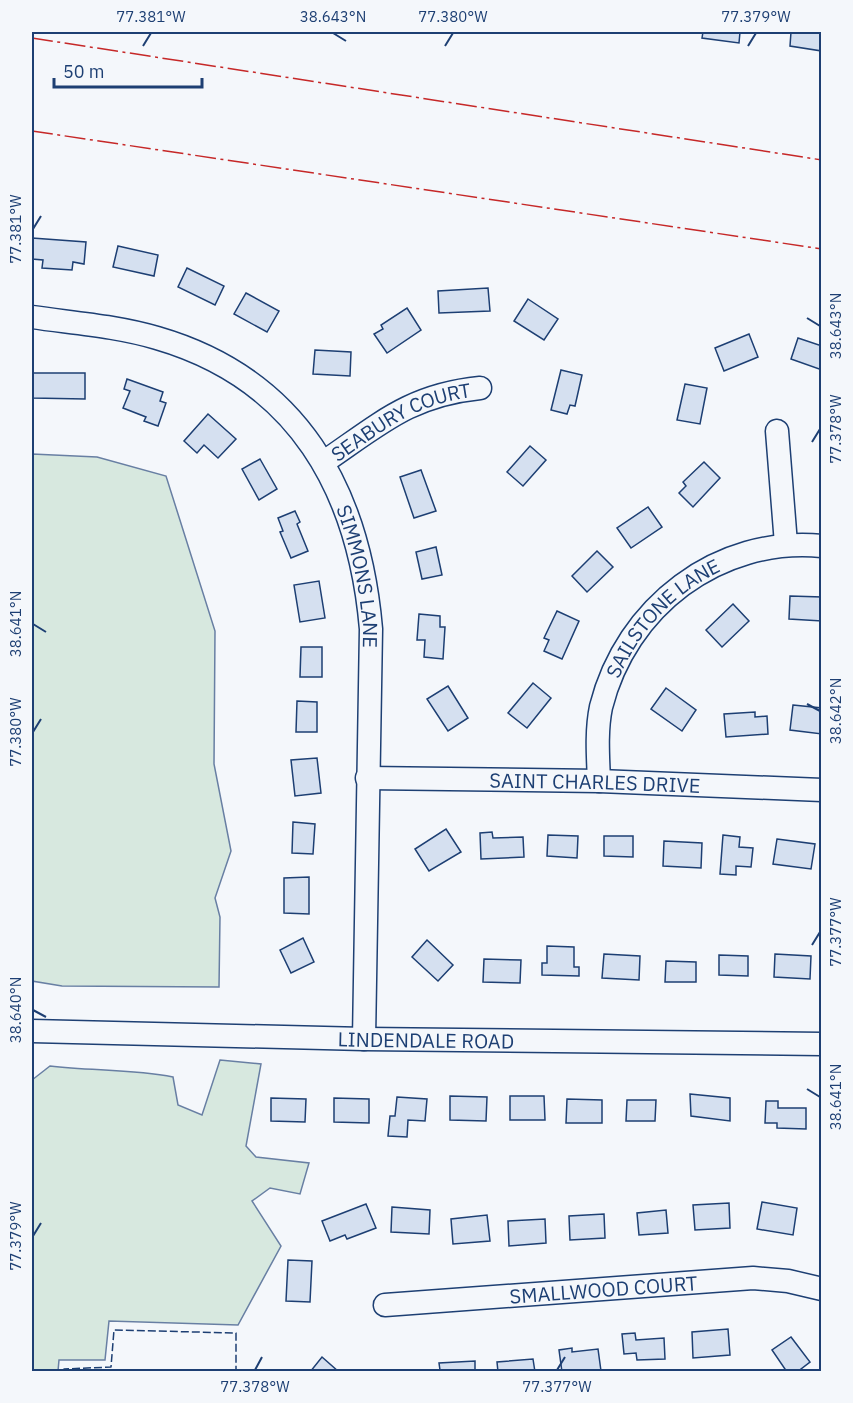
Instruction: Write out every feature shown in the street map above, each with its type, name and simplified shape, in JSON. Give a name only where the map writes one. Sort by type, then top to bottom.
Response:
[{"type":"street","name":"SIMMONS LANE","points":[[32,317],[132,331],[197,352],[229,368],[259,387],[285,411],[324,462],[344,502],[354,531],[368,588],[371,629],[364,1039]]},
{"type":"street","name":"SEABURY COURT","points":[[324,462],[406,406],[453,391],[480,388]]},
{"type":"street","points":[[777,431],[786,544]]},
{"type":"street","name":"SAILSTONE LANE","points":[[599,781],[598,741],[603,701],[624,651],[643,622],[682,583],[713,564],[741,553],[786,544],[822,546]]},
{"type":"street","name":"SAINT CHARLES DRIVE","points":[[368,778],[599,781],[822,790]]},
{"type":"street","name":"LINDENDALE ROAD","points":[[32,1031],[364,1039],[822,1044]]},
{"type":"street","name":"SMALLWOOD COURT","points":[[385,1305],[753,1278],[788,1281],[822,1289]]},
{"type":"shaded area","points":[[32,454],[97,457],[166,476],[215,631],[214,764],[231,851],[215,898],[220,917],[219,987],[62,986],[32,981]]},
{"type":"shaded area","points":[[220,1060],[261,1064],[246,1146],[256,1157],[309,1163],[300,1194],[270,1188],[252,1201],[281,1246],[238,1325],[109,1321],[105,1360],[59,1360],[58,1371],[32,1371],[32,1080],[50,1066],[173,1077],[178,1105],[202,1115]]},
{"type":"building","points":[[703,32],[740,32],[739,43],[702,38]]},
{"type":"building","points":[[791,32],[822,32],[822,51],[790,46]]},
{"type":"building","points":[[32,238],[86,242],[84,264],[73,262],[72,270],[42,268],[43,260],[32,259]]},
{"type":"building","points":[[118,246],[158,255],[154,276],[113,267]]},
{"type":"building","points":[[187,268],[224,286],[215,305],[178,287]]},
{"type":"building","points":[[488,288],[490,311],[439,313],[438,291]]},
{"type":"building","points":[[246,293],[279,311],[267,332],[234,314]]},
{"type":"building","points":[[528,299],[558,319],[544,340],[514,321]]},
{"type":"building","points":[[407,308],[421,330],[387,353],[374,334],[383,329],[381,325]]},
{"type":"building","points":[[749,334],[758,357],[724,371],[715,348]]},
{"type":"building","points":[[798,338],[822,346],[822,370],[791,359]]},
{"type":"building","points":[[315,350],[351,352],[350,376],[313,374]]},
{"type":"building","points":[[561,370],[582,375],[575,406],[570,405],[567,414],[551,410]]},
{"type":"building","points":[[32,373],[85,373],[85,399],[32,398]]},
{"type":"building","points":[[127,379],[163,392],[160,401],[166,403],[158,426],[144,421],[146,417],[123,408],[130,391],[124,389]]},
{"type":"building","points":[[685,384],[707,388],[700,424],[677,420]]},
{"type":"building","points":[[208,414],[236,439],[218,458],[204,445],[197,453],[184,441]]},
{"type":"building","points":[[530,446],[546,460],[523,486],[507,472]]},
{"type":"building","points":[[260,459],[277,489],[259,500],[242,469]]},
{"type":"building","points":[[704,462],[720,478],[693,507],[679,493],[686,486],[683,482]]},
{"type":"building","points":[[421,470],[436,511],[414,518],[400,477]]},
{"type":"building","points":[[648,507],[662,527],[631,548],[617,528]]},
{"type":"building","points":[[295,511],[300,522],[297,524],[308,551],[291,558],[280,532],[283,531],[278,518]]},
{"type":"building","points":[[436,547],[442,575],[422,579],[416,552]]},
{"type":"building","points":[[597,551],[613,567],[587,592],[572,576]]},
{"type":"building","points":[[319,581],[325,618],[300,622],[294,585]]},
{"type":"building","points":[[790,596],[822,597],[822,621],[789,619]]},
{"type":"building","points":[[733,604],[749,621],[722,647],[706,630]]},
{"type":"building","points":[[557,611],[579,621],[562,659],[544,651],[549,640],[544,638]]},
{"type":"building","points":[[419,614],[440,616],[440,627],[445,627],[443,659],[424,657],[425,640],[417,640]]},
{"type":"building","points":[[301,647],[322,647],[322,677],[300,677]]},
{"type":"building","points":[[533,683],[551,698],[527,728],[508,713]]},
{"type":"building","points":[[448,686],[468,718],[448,731],[427,699]]},
{"type":"building","points":[[666,688],[696,710],[682,731],[651,709]]},
{"type":"building","points":[[297,701],[317,702],[317,732],[296,732]]},
{"type":"building","points":[[793,705],[822,708],[822,734],[790,730]]},
{"type":"building","points":[[755,712],[755,717],[767,716],[768,734],[726,737],[724,714]]},
{"type":"building","points":[[317,758],[321,793],[295,796],[291,760]]},
{"type":"building","points":[[293,822],[315,824],[313,854],[292,853]]},
{"type":"building","points":[[446,829],[461,852],[429,871],[415,849]]},
{"type":"building","points":[[492,832],[493,838],[523,837],[524,857],[481,859],[480,833]]},
{"type":"building","points":[[548,835],[578,836],[577,858],[547,856]]},
{"type":"building","points":[[723,835],[740,837],[739,847],[753,848],[751,867],[736,866],[736,875],[720,874]]},
{"type":"building","points":[[604,836],[633,836],[633,857],[604,856]]},
{"type":"building","points":[[777,839],[815,844],[811,869],[773,864]]},
{"type":"building","points":[[664,841],[702,843],[701,868],[663,866]]},
{"type":"building","points":[[309,877],[309,914],[284,913],[284,878]]},
{"type":"building","points":[[303,938],[314,962],[291,973],[280,950]]},
{"type":"building","points":[[427,940],[453,965],[438,981],[412,957]]},
{"type":"building","points":[[547,946],[574,947],[574,967],[579,967],[579,976],[542,975],[542,963],[547,963]]},
{"type":"building","points":[[604,954],[640,956],[639,980],[602,978]]},
{"type":"building","points":[[775,954],[811,956],[810,979],[774,977]]},
{"type":"building","points":[[719,955],[748,956],[748,976],[719,975]]},
{"type":"building","points":[[484,959],[521,960],[520,983],[483,982]]},
{"type":"building","points":[[666,961],[696,962],[696,982],[665,982]]},
{"type":"building","points":[[690,1094],[730,1098],[730,1121],[691,1116]]},
{"type":"building","points":[[450,1096],[487,1097],[486,1121],[450,1120]]},
{"type":"building","points":[[510,1096],[544,1096],[545,1120],[510,1120]]},
{"type":"building","points":[[397,1097],[427,1099],[425,1121],[408,1120],[407,1137],[388,1136],[390,1116],[395,1116]]},
{"type":"building","points":[[271,1098],[306,1099],[305,1122],[271,1121]]},
{"type":"building","points":[[334,1098],[369,1099],[369,1123],[334,1122]]},
{"type":"building","points":[[567,1099],[602,1100],[602,1123],[566,1123]]},
{"type":"building","points":[[627,1100],[656,1100],[655,1121],[626,1121]]},
{"type":"building","points":[[766,1101],[778,1101],[778,1108],[806,1108],[806,1129],[777,1128],[777,1123],[765,1123]]},
{"type":"building","points":[[762,1202],[797,1208],[793,1235],[757,1229]]},
{"type":"building","points":[[729,1203],[730,1228],[695,1230],[693,1205]]},
{"type":"building","points":[[366,1204],[376,1228],[347,1239],[345,1235],[330,1241],[322,1221]]},
{"type":"building","points":[[392,1207],[430,1210],[429,1234],[391,1232]]},
{"type":"building","points":[[666,1210],[668,1233],[639,1235],[637,1213]]},
{"type":"building","points":[[604,1214],[605,1238],[570,1240],[569,1216]]},
{"type":"building","points":[[487,1215],[490,1241],[453,1244],[451,1219]]},
{"type":"building","points":[[545,1219],[546,1243],[509,1246],[508,1221]]},
{"type":"building","points":[[288,1260],[312,1261],[310,1302],[286,1301]]},
{"type":"building","points":[[728,1329],[730,1355],[693,1358],[692,1332]]},
{"type":"building","points":[[635,1333],[636,1340],[664,1338],[665,1359],[637,1360],[636,1353],[624,1354],[622,1334]]},
{"type":"building","points":[[791,1337],[810,1362],[797,1372],[787,1372],[772,1350]]},
{"type":"building","points":[[572,1348],[572,1352],[598,1349],[601,1371],[562,1372],[559,1350]]},
{"type":"building","points":[[322,1357],[339,1372],[310,1372]]},
{"type":"building","points":[[533,1359],[535,1372],[498,1372],[497,1362]]},
{"type":"building","points":[[475,1361],[475,1371],[440,1370],[439,1363]]},
{"type":"fence","points":[[64,1372],[64,1369],[111,1367],[114,1330],[236,1333],[236,1372]]},
{"type":"power","points":[[32,38],[822,160]]},
{"type":"power","points":[[32,131],[822,249]]}]
